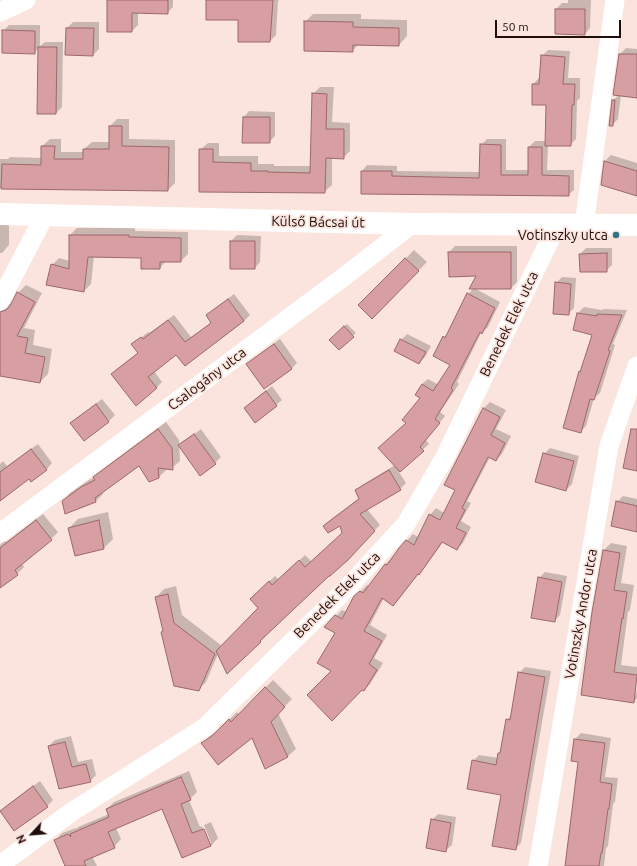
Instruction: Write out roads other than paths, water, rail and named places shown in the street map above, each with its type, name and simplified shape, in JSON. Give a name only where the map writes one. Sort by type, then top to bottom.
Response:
[{"type":"main road","name":"Külső Bácsai út","points":[[0,214],[412,224],[637,225]]},
{"type":"street","points":[[0,12],[26,0]]},
{"type":"street","points":[[584,225],[615,0]]},
{"type":"street","points":[[0,300],[45,215]]},
{"type":"street","name":"Csalogány utca","points":[[0,533],[412,224]]},
{"type":"street","name":"Benedek Elek utca","points":[[0,865],[70,813],[204,728],[348,586],[406,524],[445,457],[557,225]]},
{"type":"street","name":"Votinszky Andor utca","points":[[538,866],[609,446],[637,366]]},
{"type":"place","name":"Votinszky utca","points":[[616,235]]}]
